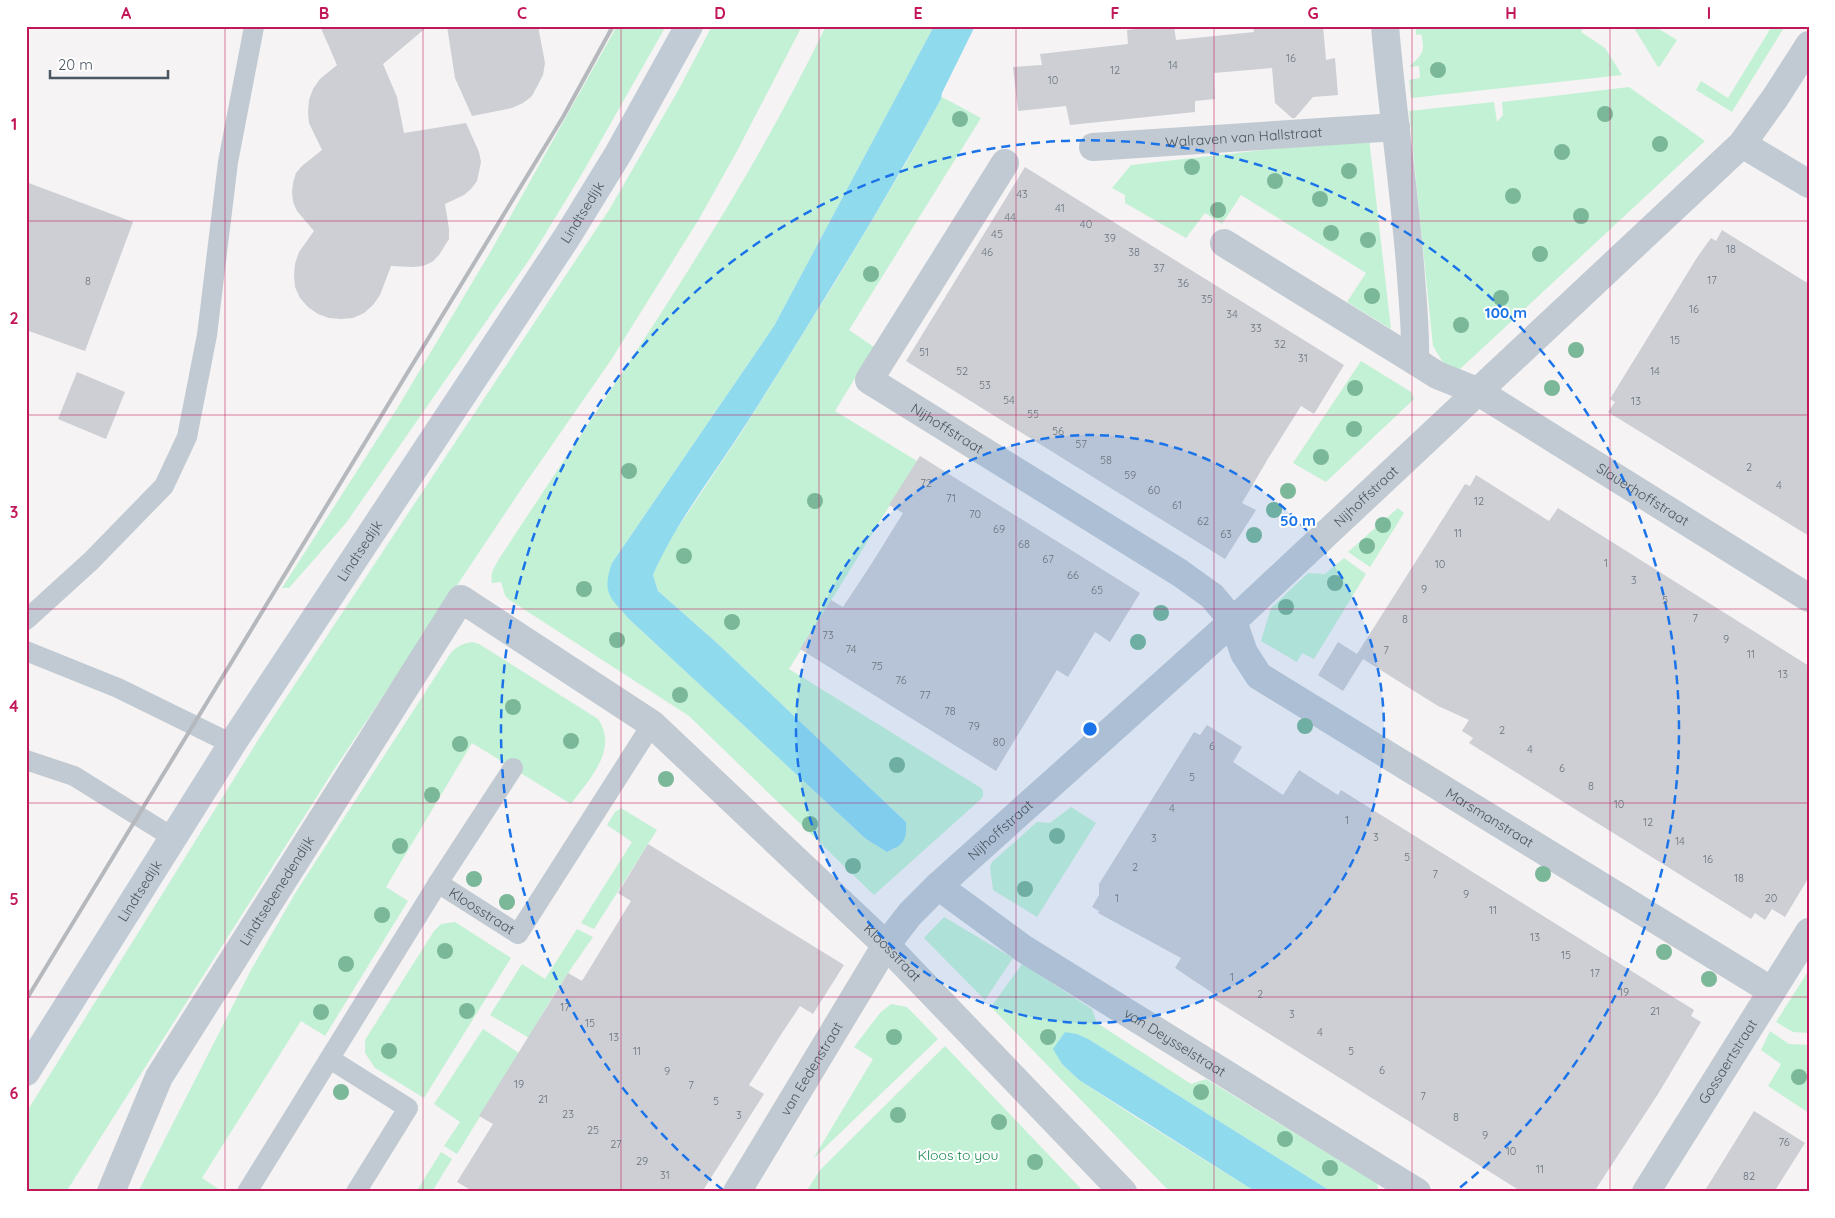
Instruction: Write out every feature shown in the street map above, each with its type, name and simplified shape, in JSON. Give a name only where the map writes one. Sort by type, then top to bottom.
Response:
[{"type":"main road","name":"Lindtsedijk","points":[[26,1072],[232,744],[567,237],[618,154],[689,26]]},
{"type":"street","points":[[1385,26],[1392,107],[1396,127],[1408,240],[1415,361]]},
{"type":"street","points":[[1809,45],[1776,98],[1742,144],[1809,184]]},
{"type":"street","name":"Walraven van Hallstraat","points":[[1092,147],[1396,127]]},
{"type":"street","name":"Nijhoffstraat","points":[[886,945],[910,914],[938,886],[1233,621],[1742,144]]},
{"type":"street","name":"Nijhoffstraat","points":[[1005,163],[869,380],[1180,573],[1212,596],[1233,621]]},
{"type":"street","points":[[1224,242],[1437,375],[1477,391]]},
{"type":"street","name":"Slauerhoffstraat","points":[[1477,391],[1809,598]]},
{"type":"street","name":"Kloosstraat","points":[[461,599],[652,724],[886,945],[1123,1192]]},
{"type":"street","name":"Lindtsebenedendijk","points":[[111,1192],[159,1077],[461,599]]},
{"type":"street","name":"Marsmanstraat","points":[[1233,621],[1244,653],[1259,676],[1772,991]]},
{"type":"street","name":"van Deysselstraat","points":[[938,886],[1024,949],[1417,1192]]},
{"type":"street","name":"Gossaertstraat","points":[[1646,1192],[1809,932]]},
{"type":"street","name":"van Eedenstraat","points":[[737,1192],[886,945]]},
{"type":"lane","points":[[26,620],[91,561],[164,486],[187,438],[207,335],[228,162],[253,26]]},
{"type":"lane","points":[[26,651],[118,688],[232,744]]},
{"type":"lane","name":"Kloosstraat","points":[[438,883],[518,934],[652,724]]},
{"type":"lane","points":[[26,760],[74,776],[172,837]]},
{"type":"lane","name":"Kloosstraat","points":[[247,1192],[438,883],[513,768]]},
{"type":"lane","points":[[330,1059],[408,1108],[356,1192]]},
{"type":"green space","points":[[617,26],[666,26],[583,172],[533,254],[346,523],[289,588],[282,588],[398,407],[491,251]]},
{"type":"green space","points":[[712,26],[802,26],[736,153],[699,219],[611,360],[520,491],[335,768],[66,1192],[26,1192],[26,1113],[260,737],[609,210],[679,89]]},
{"type":"green space","points":[[826,26],[934,26],[774,326],[612,563],[630,620],[866,839],[887,852],[895,849],[906,822],[717,643],[658,591],[653,575],[667,544],[741,433],[839,276],[906,163],[942,97],[981,118],[849,330],[874,347],[835,411],[917,461],[789,669],[983,791],[981,799],[874,895],[689,716],[508,599],[501,582],[492,583],[493,571],[499,559],[629,363],[713,231],[753,164]]},
{"type":"green space","points":[[1416,26],[1584,26],[1581,32],[1605,48],[1622,75],[1411,98],[1409,80],[1420,78],[1419,66],[1409,67],[1420,56],[1423,49],[1421,34],[1416,35]]},
{"type":"green space","points":[[1636,26],[1654,26],[1677,40],[1660,66],[1658,67],[1634,28]]},
{"type":"green space","points":[[1772,26],[1785,26],[1732,112],[1696,90],[1701,81],[1728,98]]},
{"type":"green space","points":[[1629,87],[1705,141],[1459,370],[1444,364],[1433,346],[1409,111],[1494,102],[1497,122],[1503,115],[1502,102]]},
{"type":"green space","points":[[1369,138],[1391,329],[1347,302],[1366,273],[1241,195],[1222,224],[1205,213],[1186,238],[1125,203],[1125,195],[1112,188],[1131,165]]},
{"type":"green space","points":[[1361,361],[1411,392],[1414,399],[1326,482],[1293,463]]},
{"type":"green space","points":[[1398,508],[1404,513],[1370,567],[1348,552]]},
{"type":"green space","points":[[1344,558],[1366,574],[1314,659],[1302,653],[1297,662],[1261,641],[1271,608],[1308,573],[1325,574]]},
{"type":"green space","points":[[472,642],[479,644],[598,719],[604,731],[605,742],[599,764],[593,774],[571,804],[472,743],[386,887],[408,901],[325,1036],[301,1021],[202,1178],[223,1192],[138,1192],[251,970],[296,892],[450,654],[460,646]]},
{"type":"green space","points":[[1071,807],[1096,823],[1037,917],[993,890],[990,867],[992,862],[1037,822],[1050,823]]},
{"type":"green space","points":[[621,808],[657,830],[594,929],[581,923],[632,842],[607,825],[615,812]]},
{"type":"green space","points":[[944,917],[1013,958],[985,1000],[924,938]]},
{"type":"green space","points":[[455,922],[511,958],[424,1098],[375,1068],[365,1053],[365,1040],[434,931],[441,924]]},
{"type":"green space","points":[[577,929],[593,937],[551,999],[529,1038],[490,1015],[522,964],[545,979]]},
{"type":"green space","points":[[1022,964],[1092,1009],[1097,1023],[1191,1084],[1206,1079],[1377,1183],[1379,1192],[1332,1192],[1090,1040],[1062,1064],[1079,1080],[1256,1192],[1170,1192],[991,1007]]},
{"type":"green space","points":[[1809,970],[1809,1033],[1793,1032],[1776,1022]]},
{"type":"green space","points":[[891,1004],[907,1007],[938,1039],[813,1159],[873,1059],[854,1047],[880,1013]]},
{"type":"green space","points":[[483,1029],[519,1053],[457,1154],[444,1146],[460,1122],[434,1104]]},
{"type":"green space","points":[[1770,1031],[1789,1044],[1809,1045],[1809,1113],[1768,1086],[1781,1064],[1761,1050]]},
{"type":"green space","name":"Kloos to you","points":[[945,1046],[1084,1192],[806,1192],[820,1170]]},
{"type":"green space","points":[[441,1152],[452,1159],[432,1192],[416,1192]]},
{"type":"water","points":[[934,26],[975,26],[942,93],[941,99],[871,221],[823,302],[748,421],[673,535],[653,575],[658,591],[717,643],[906,822],[905,838],[901,844],[887,852],[866,839],[630,620],[610,595],[608,582],[612,563],[774,326]]},
{"type":"water","points":[[1065,1032],[1077,1034],[1090,1040],[1332,1192],[1256,1192],[1079,1080],[1062,1064],[1053,1049]]},
{"type":"building","points":[[320,26],[428,26],[383,64],[397,97],[404,133],[466,123],[479,152],[481,162],[477,181],[471,189],[464,195],[445,204],[449,239],[439,255],[432,262],[423,266],[391,266],[380,295],[373,305],[364,313],[353,318],[329,318],[318,314],[300,298],[295,287],[295,264],[299,252],[314,231],[297,211],[293,202],[293,183],[296,173],[302,166],[322,150],[309,123],[309,100],[313,89],[320,79],[337,65]]},
{"type":"building","points":[[447,26],[538,26],[545,63],[543,75],[532,96],[512,108],[472,116],[455,78]]},
{"type":"building","points":[[1174,26],[1176,40],[1254,32],[1253,26],[1323,26],[1326,60],[1335,58],[1338,95],[1313,97],[1295,118],[1292,118],[1275,103],[1272,68],[1214,73],[1215,99],[1195,101],[1195,112],[1070,125],[1066,106],[1018,111],[1013,67],[1042,65],[1040,54],[1128,44],[1127,30]]},
{"type":"building","points":[[1025,167],[1344,365],[1314,414],[1301,406],[1269,457],[1242,503],[1256,510],[1225,559],[906,361]]},
{"type":"building","points":[[26,182],[133,222],[85,351],[26,330]]},
{"type":"building","points":[[1722,230],[1809,284],[1809,536],[1608,412],[1615,402],[1610,399],[1698,256],[1711,238],[1716,241]]},
{"type":"building","points":[[77,372],[125,392],[106,439],[58,419]]},
{"type":"building","points":[[920,456],[1140,593],[1110,642],[1095,632],[1068,677],[1057,670],[996,771],[800,649],[831,600],[843,607],[872,563],[903,513],[889,505]]},
{"type":"building","points":[[1476,475],[1549,521],[1558,508],[1809,666],[1809,877],[1785,917],[1772,909],[1765,920],[1755,913],[1751,919],[1469,743],[1473,738],[1462,731],[1469,720],[1438,706],[1363,659],[1343,691],[1318,675],[1338,642],[1357,654],[1465,484],[1470,486]]},
{"type":"building","points":[[1207,725],[1242,747],[1233,762],[1283,795],[1299,770],[1338,795],[1341,790],[1694,1010],[1691,1016],[1701,1022],[1658,1094],[1594,1192],[1522,1192],[1212,998],[1214,994],[1175,968],[1181,958],[1098,913],[1099,911],[1092,907],[1099,895],[1099,884],[1194,732],[1200,735]]},
{"type":"building","points":[[648,844],[844,965],[813,1014],[800,1006],[749,1085],[764,1094],[702,1192],[474,1192],[457,1182],[493,1124],[479,1116],[568,973],[582,981],[631,901],[618,893]]},
{"type":"building","points":[[1754,1111],[1805,1143],[1774,1192],[1704,1192]]},
{"type":"railway","points":[[26,1000],[563,117],[613,26]]}]
